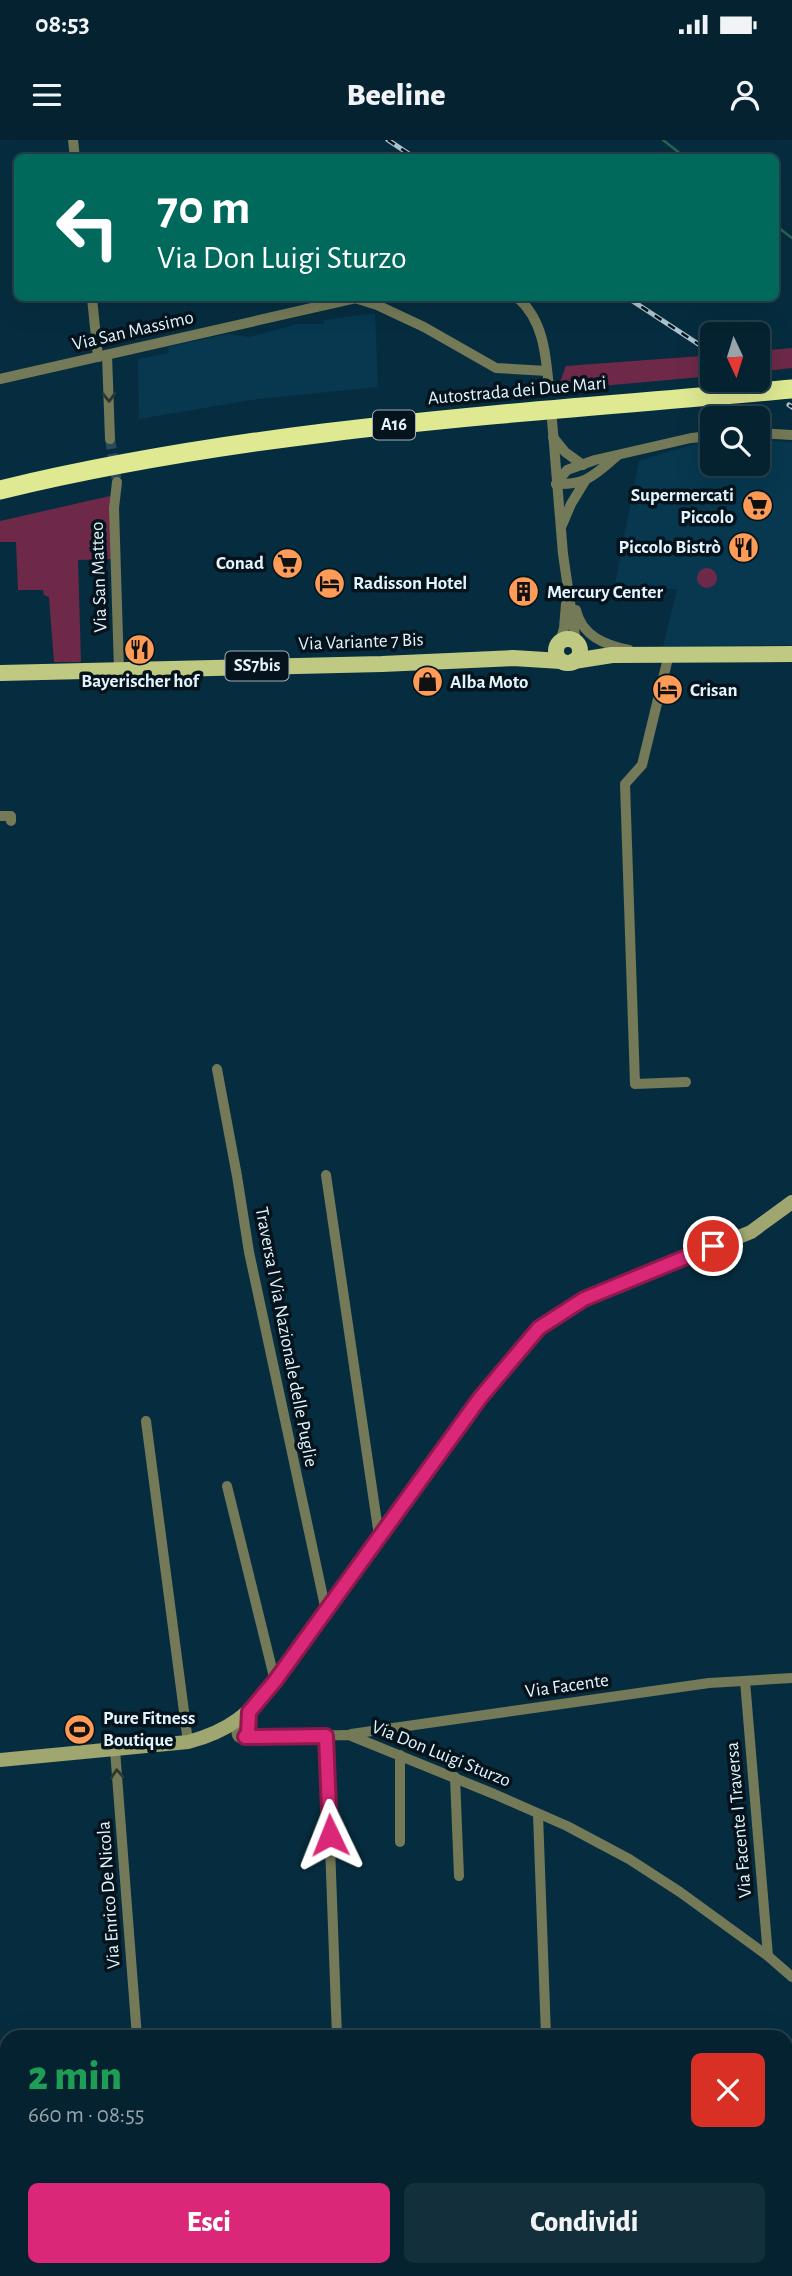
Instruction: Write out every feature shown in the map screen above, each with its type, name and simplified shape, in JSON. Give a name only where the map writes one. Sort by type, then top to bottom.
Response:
[{"type":"highway","name":"Autostrada dei Due Mari","points":[[0,478],[126,450],[287,425],[792,377]]},
{"type":"highway","name":"Autostrada dei Due Mari","points":[[0,490],[128,462],[312,434],[792,389]]},
{"type":"main road","name":"Via Variante 7 Bis","points":[[0,673],[382,664],[513,658],[568,649],[612,655],[792,653]]},
{"type":"main road","points":[[0,1760],[188,1742],[217,1733],[249,1712],[275,1681],[480,1398],[539,1328],[584,1299],[751,1232],[792,1202]]},
{"type":"street","points":[[93,301],[103,356],[110,439]]},
{"type":"street","name":"Via San Massimo","points":[[0,379],[343,301]]},
{"type":"street","points":[[365,301],[424,327],[496,368],[510,371],[547,371]]},
{"type":"street","points":[[520,301],[536,320],[542,338],[549,389]]},
{"type":"street","points":[[552,420],[566,577],[568,649]]},
{"type":"street","points":[[770,434],[792,435]]},
{"type":"street","points":[[553,437],[565,452],[583,465]]},
{"type":"street","points":[[556,484],[567,471],[583,465],[619,454],[700,437]]},
{"type":"street","points":[[561,529],[571,504],[585,481],[619,454]]},
{"type":"street","points":[[556,484],[585,481]]},
{"type":"street","name":"Via San Matteo","points":[[117,482],[114,508],[119,670]]},
{"type":"street","points":[[566,577],[570,583],[578,618],[587,631],[603,643],[652,654]]},
{"type":"street","points":[[669,654],[642,765],[625,784],[635,1084],[686,1082]]},
{"type":"street","points":[[0,816],[11,816],[11,821]]},
{"type":"street","name":"Traversa I Via Nazionale delle Puglie","points":[[217,1069],[249,1252],[326,1611]]},
{"type":"street","points":[[326,1175],[379,1536]]},
{"type":"street","points":[[146,1421],[188,1742]]},
{"type":"street","points":[[227,1486],[275,1681]]},
{"type":"street","name":"Via Facente","points":[[349,1735],[709,1683],[792,1678]]},
{"type":"street","name":"Via Facente I Traversa","points":[[745,1681],[768,1956]]},
{"type":"street","points":[[243,1734],[249,1712]]},
{"type":"street","name":"Via Don Luigi Sturzo","points":[[217,1733],[349,1735],[455,1777],[597,1841],[680,1892],[768,1956],[792,1977]]},
{"type":"street","points":[[326,1736],[337,2030]]},
{"type":"street","name":"Via Enrico De Nicola","points":[[115,1750],[135,2030]]},
{"type":"street","points":[[400,1755],[400,1842]]},
{"type":"street","points":[[455,1777],[459,1876]]},
{"type":"street","points":[[538,1814],[546,2030]]},
{"type":"shaded area","points":[[375,313],[378,387],[258,399],[139,419],[138,359],[169,353],[168,347],[228,334],[249,337],[298,324],[324,324],[324,320]]},
{"type":"shaded area","points":[[792,348],[792,368],[770,371],[770,350]]},
{"type":"shaded area","points":[[700,356],[700,377],[557,390],[566,366]]},
{"type":"shaded area","points":[[770,441],[792,442],[792,645],[663,646],[677,589],[614,589],[639,461],[700,442],[700,476],[770,476]]},
{"type":"shaded area","points":[[110,496],[111,559],[78,560],[81,662],[54,662],[49,597],[44,595],[43,590],[18,590],[16,542],[0,542],[0,521]]},
{"type":"shaded area","points":[[707,568],[714,571],[717,578],[714,585],[707,588],[700,585],[697,578],[700,571]]},
{"type":"waterway","points":[[663,140],[681,154]]},
{"type":"waterway","points":[[779,228],[792,238]]},
{"type":"tunnel","points":[[110,439],[117,482]]},
{"type":"railway","points":[[388,140],[409,154]]},
{"type":"railway","points":[[633,301],[700,345]]},
{"type":"place","name":"Supermercati Piccolo","points":[[757,506]]},
{"type":"place","name":"Piccolo Bistrò","points":[[744,547]]},
{"type":"place","name":"Conad","points":[[287,563]]},
{"type":"place","name":"Radisson Hotel","points":[[330,583]]},
{"type":"place","name":"Mercury Center","points":[[524,592]]},
{"type":"place","name":"Bayerischer hof","points":[[140,650]]},
{"type":"place","name":"Alba Moto","points":[[427,682]]},
{"type":"place","name":"Crisan","points":[[667,690]]},
{"type":"place","name":"Pure Fitness Boutique","points":[[80,1729]]},
{"type":"route","points":[[330,1835],[326,1736],[245,1737],[248,1733],[249,1712],[275,1681],[480,1398],[539,1328],[584,1299],[713,1246]]}]
